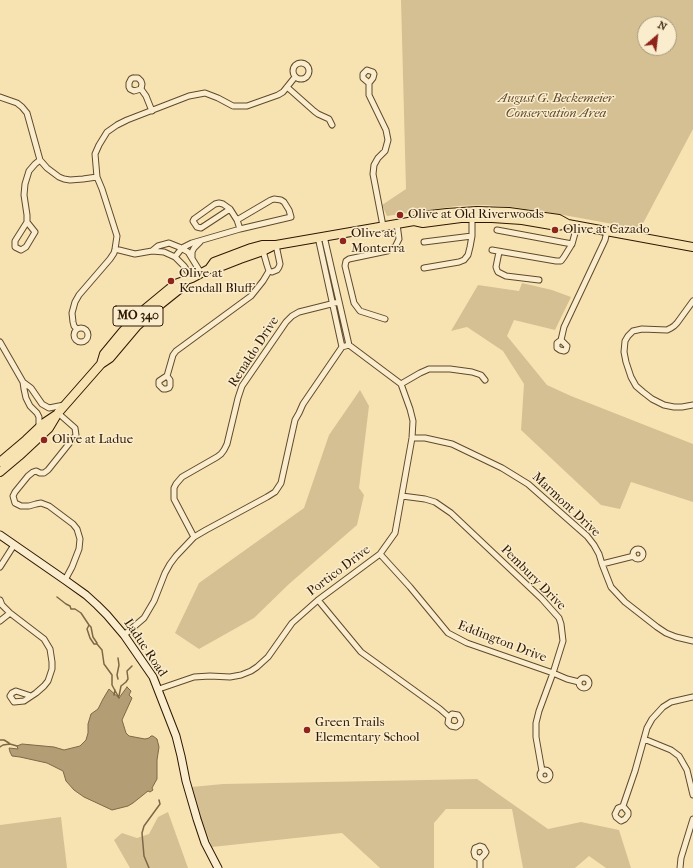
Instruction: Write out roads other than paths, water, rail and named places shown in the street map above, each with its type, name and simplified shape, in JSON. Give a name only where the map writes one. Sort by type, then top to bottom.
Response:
[{"type":"main road","name":"MO 340","points":[[205,271],[214,262],[262,245],[321,237],[414,221],[423,223],[472,214],[557,226],[568,224],[693,247]]},
{"type":"main road","name":"MO 340","points":[[0,472],[20,456],[49,428],[58,413],[100,364],[110,358],[137,326],[181,288],[189,279],[205,271],[263,252],[276,244]]},
{"type":"main road","name":"MO 340","points":[[0,462],[44,423],[58,413]]},
{"type":"main road","name":"Ladue Road","points":[[0,535],[86,595],[124,634],[153,677],[176,736],[186,781],[197,819],[205,842],[218,868]]},
{"type":"street","points":[[77,329],[74,326],[72,313],[78,295],[114,253],[117,236],[97,177],[95,154],[107,132],[127,120],[189,96],[205,93],[233,106],[247,106],[283,92],[295,77]]},
{"type":"street","points":[[369,83],[370,95],[386,130],[388,140],[385,151],[378,158],[374,166],[374,181],[383,226]]},
{"type":"street","points":[[287,87],[314,111],[329,119],[332,125]]},
{"type":"street","points":[[141,89],[146,96],[152,111]]},
{"type":"street","points":[[0,97],[17,103],[27,113],[40,160],[47,168],[64,179],[83,180],[97,177]]},
{"type":"street","points":[[27,222],[35,232],[28,245],[21,250],[15,247],[15,241],[27,222],[24,195],[25,184],[29,170],[40,160]]},
{"type":"street","points":[[175,257],[182,248],[192,243],[240,229],[291,217],[284,202],[274,199],[237,220]]},
{"type":"street","points":[[230,209],[200,228],[197,227],[193,221],[215,204],[219,203],[230,209],[237,220],[240,229]]},
{"type":"street","points":[[424,268],[464,260],[468,255],[472,236],[472,214]]},
{"type":"street","points":[[385,319],[360,310],[354,303],[345,266],[346,261],[349,259],[387,251],[395,247],[399,239],[397,224]]},
{"type":"street","points":[[492,250],[561,261],[572,244],[577,226]]},
{"type":"street","points":[[497,230],[572,244]]},
{"type":"street","points":[[561,340],[564,327],[605,240],[607,232]]},
{"type":"street","points":[[424,242],[472,236]]},
{"type":"street","points":[[321,237],[349,345],[401,384],[420,372],[429,369],[450,369],[472,372],[481,375],[485,380]]},
{"type":"street","points":[[321,237],[332,303],[342,347]]},
{"type":"street","points":[[192,257],[194,248],[202,240]]},
{"type":"street","points":[[152,251],[158,246],[169,243],[175,245],[188,252],[205,271]]},
{"type":"street","points":[[269,271],[277,270],[280,264],[276,244]]},
{"type":"street","points":[[115,249],[135,254],[152,251],[164,252],[175,257],[184,266],[189,279]]},
{"type":"street","points":[[263,252],[269,271]]},
{"type":"street","points":[[499,252],[496,267],[498,272],[506,276],[539,280]]},
{"type":"street","points":[[167,376],[173,355],[176,351],[250,296],[269,271]]},
{"type":"street","points":[[693,301],[674,326],[667,330],[642,329],[633,331],[625,341],[624,352],[631,377],[636,386],[652,399],[664,405],[674,407],[693,405]]},
{"type":"street","name":"Renaldo Drive","points":[[194,537],[174,499],[173,493],[176,484],[182,477],[217,457],[224,450],[229,439],[242,386],[286,322],[299,312],[339,302]]},
{"type":"street","points":[[0,342],[23,382],[26,398],[30,406],[39,417],[38,429]]},
{"type":"street","points":[[124,634],[144,618],[154,602],[170,564],[194,537],[275,492],[281,483],[295,420],[342,347],[349,345]]},
{"type":"street","points":[[23,382],[31,388],[39,401],[46,407],[49,408],[66,404]]},
{"type":"street","name":"Portico Drive","points":[[158,689],[194,677],[230,677],[251,671],[268,658],[283,634],[292,623],[318,600],[380,554],[395,533],[412,438],[413,421],[401,384]]},
{"type":"street","points":[[58,413],[75,428],[76,435],[48,470],[44,473],[36,471],[33,472],[28,476],[13,496],[15,503],[21,506],[41,503],[49,506],[72,524],[77,530],[80,539],[79,549],[65,580]]},
{"type":"street","name":"Marmont Drive","points":[[412,438],[425,438],[452,444],[502,468],[528,484],[587,536],[599,554],[611,587],[625,602],[656,627],[666,633],[693,641]]},
{"type":"street","name":"Pembury Drive","points":[[402,496],[436,502],[451,513],[542,599],[559,618],[563,641],[536,723],[536,736],[542,771]]},
{"type":"street","points":[[0,567],[14,545]]},
{"type":"street","name":"Eddington Drive","points":[[380,554],[410,587],[448,633],[467,643],[579,682]]},
{"type":"street","points":[[602,564],[634,556]]},
{"type":"street","points":[[318,600],[361,652],[449,717]]},
{"type":"street","points":[[1,604],[10,613],[40,635],[50,648],[52,669],[48,681],[41,690],[31,696]]},
{"type":"street","points":[[0,621],[10,613]]},
{"type":"street","points":[[623,806],[647,728],[656,714],[663,707],[671,702],[693,697]]},
{"type":"street","points":[[644,739],[671,750],[679,756],[687,770],[693,795]]},
{"type":"street","points":[[680,868],[681,858],[693,819]]},
{"type":"street","points":[[480,859],[480,868]]},
{"type":"waterway","points":[[57,597],[70,606],[71,609],[75,609],[81,613],[89,625],[87,629],[90,638],[94,644],[97,644],[102,650],[104,664],[112,675],[112,685],[119,698]]},
{"type":"waterway","points":[[89,625],[91,627],[93,637],[97,643]]},
{"type":"waterway","points":[[118,658],[118,679]]},
{"type":"waterway","points":[[119,696],[121,686],[128,679],[127,671],[132,666]]},
{"type":"waterway","points":[[114,695],[115,690]]},
{"type":"waterway","points":[[0,740],[4,740],[9,743]]},
{"type":"waterway","points":[[0,747],[10,744],[17,746]]},
{"type":"waterway","points":[[149,868],[144,856],[142,833],[144,826],[160,804],[159,800]]},
{"type":"place","name":"Olive at Old Riverwoods","points":[[400,215]]},
{"type":"place","name":"Olive at Cazado","points":[[555,230]]},
{"type":"place","name":"Olive at Monterra","points":[[343,241]]},
{"type":"place","name":"Olive at Kendall Bluff","points":[[171,281]]},
{"type":"place","name":"Olive at Ladue","points":[[44,440]]},
{"type":"place","name":"Green Trails Elementary School","points":[[307,730]]},
{"type":"park label","name":"August G. Beckemeier Conservation Area","points":[[556,106]]}]
